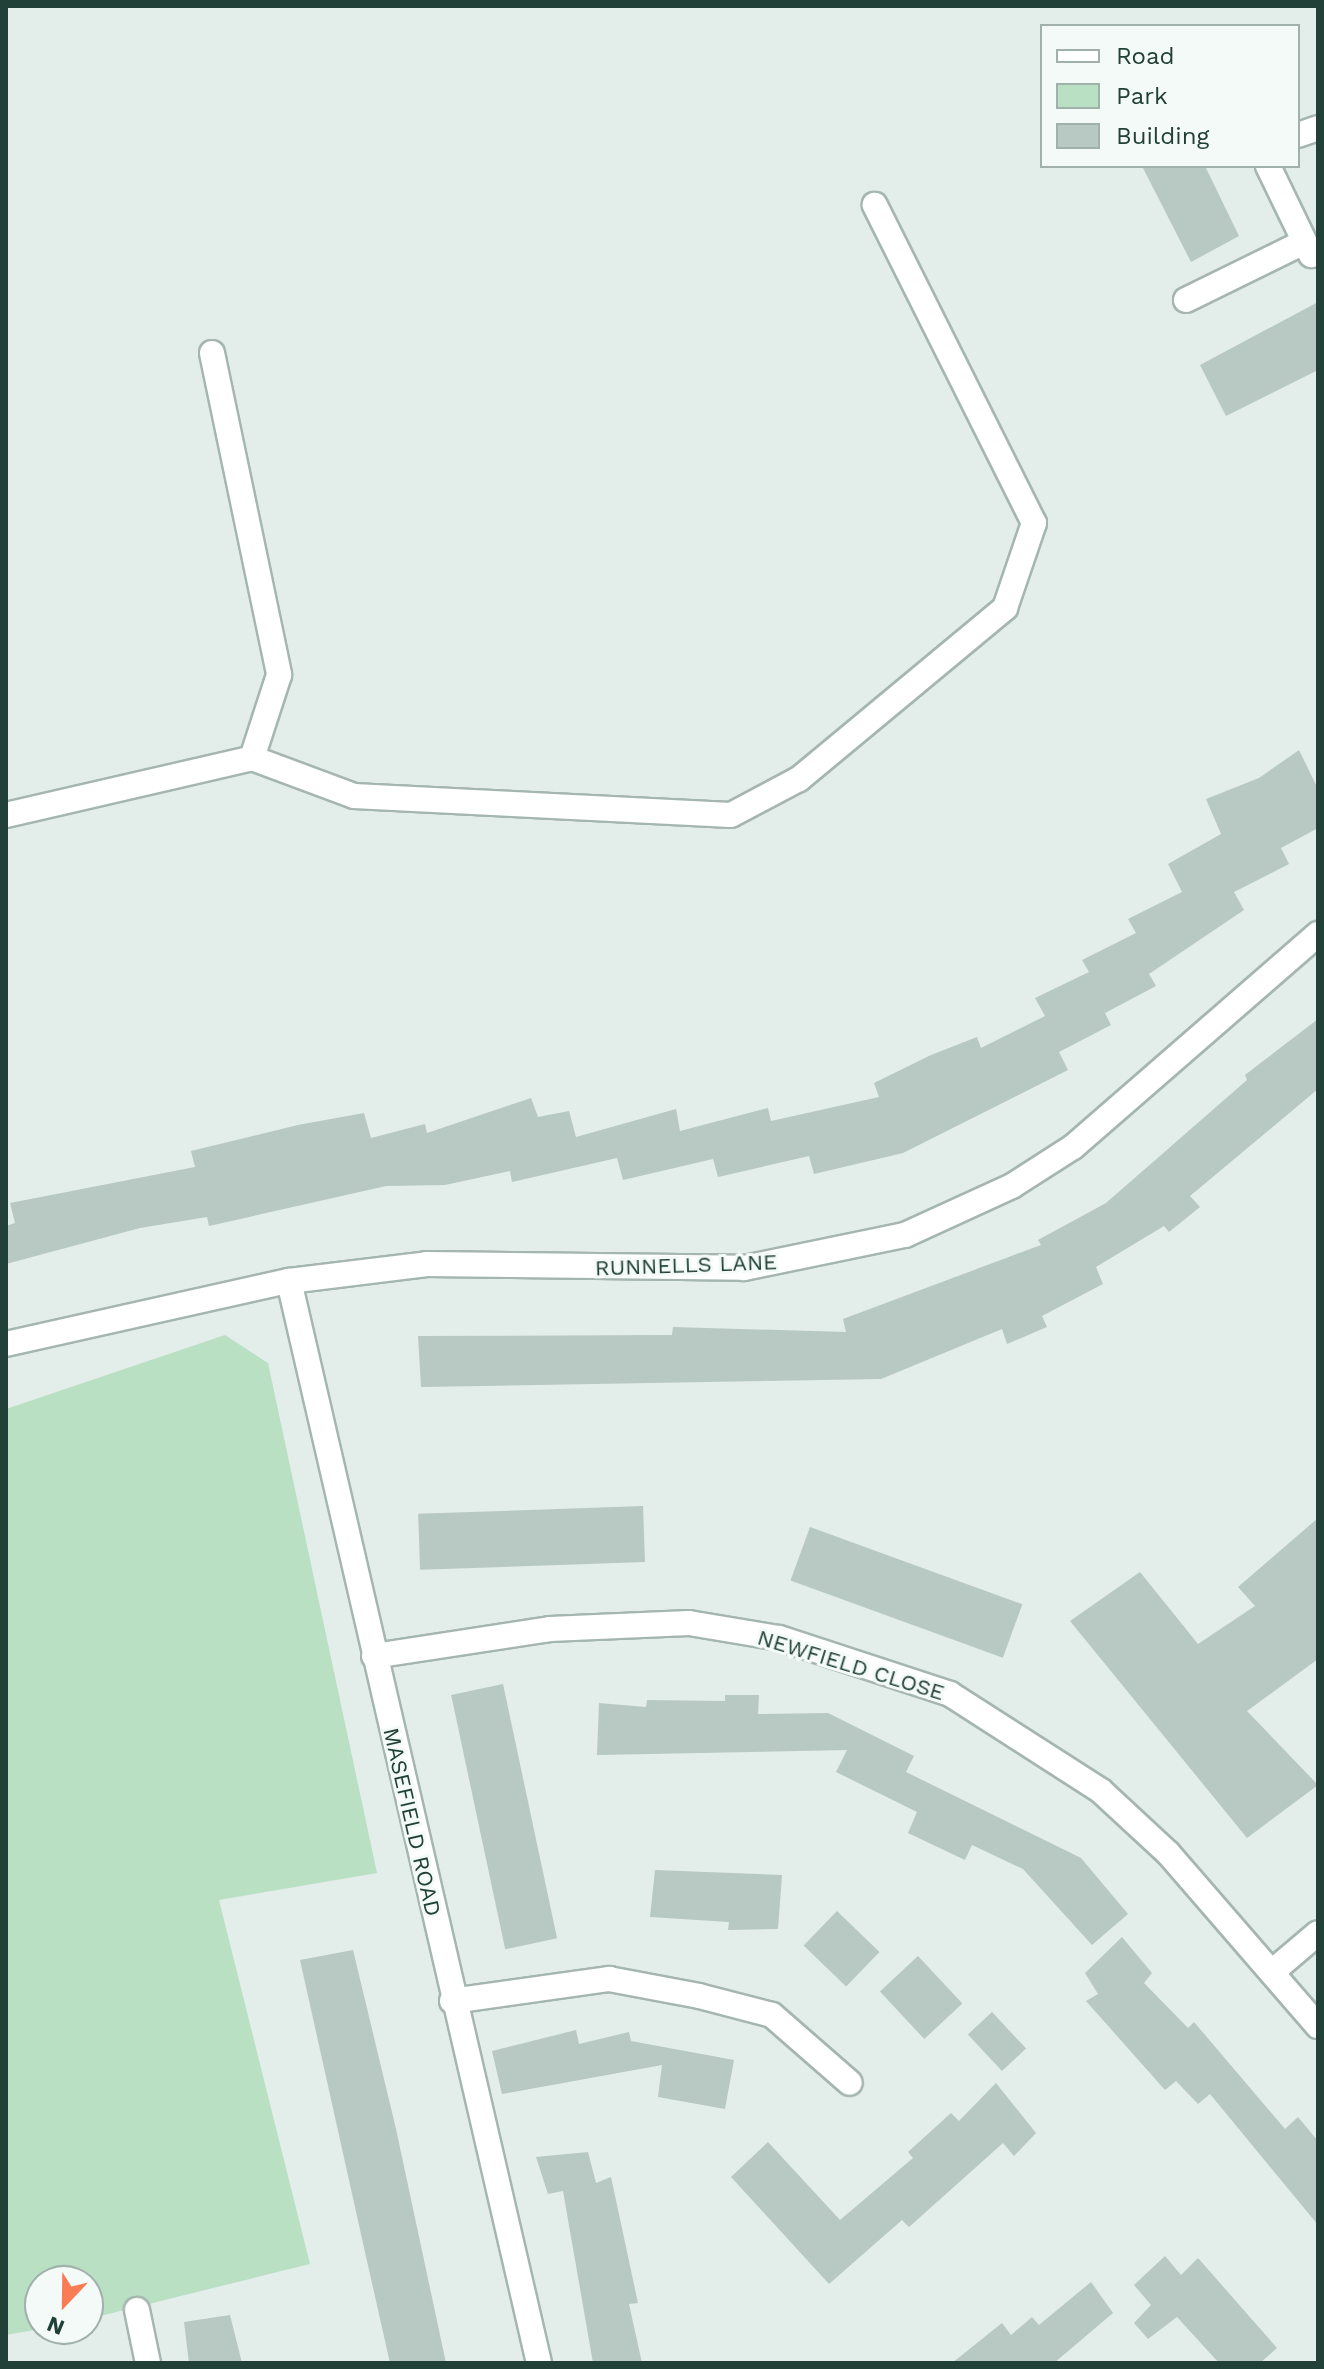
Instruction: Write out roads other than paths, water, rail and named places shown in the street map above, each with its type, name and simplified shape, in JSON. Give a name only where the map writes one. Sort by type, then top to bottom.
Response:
[{"type":"street","points":[[1186,300],[1308,248],[1269,168]]},
{"type":"street","points":[[6,815],[252,758],[354,796],[731,815],[799,779],[1005,608],[1034,523],[875,205]]},
{"type":"street","points":[[212,353],[279,675],[252,758]]},
{"type":"street","name":"RUNNELLS LANE","points":[[6,1344],[289,1281],[427,1264],[744,1268],[905,1235],[1012,1186],[1073,1147],[1318,934]]},
{"type":"street","name":"MASEFIELD ROAD","points":[[289,1281],[452,2001],[539,2363]]},
{"type":"street","name":"NEWFIELD CLOSE","points":[[374,1656],[550,1629],[689,1623],[779,1638],[950,1694],[1101,1791],[1168,1853],[1318,2026]]},
{"type":"street","points":[[1272,1972],[1318,1933]]},
{"type":"street","points":[[452,2001],[609,1979],[699,1996],[772,2015],[850,2083]]},
{"type":"street","points":[[137,2310],[148,2363]]}]
